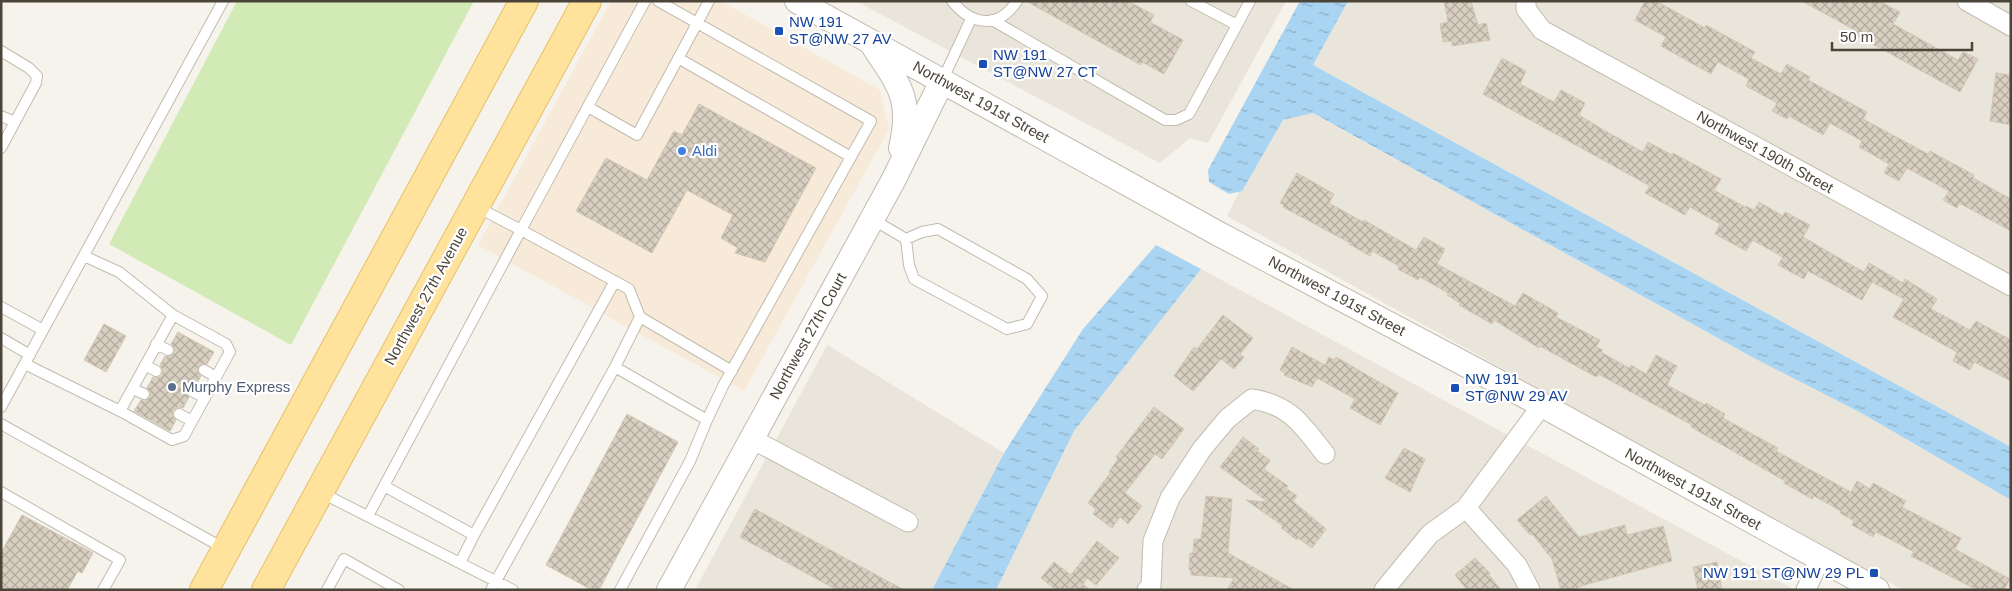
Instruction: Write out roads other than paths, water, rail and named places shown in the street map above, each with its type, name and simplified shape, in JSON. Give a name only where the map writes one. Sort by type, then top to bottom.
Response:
[{"type":"main road","points":[[204,590],[524,1]]},
{"type":"main road","name":"Northwest 27th Avenue","points":[[266,590],[587,1]]},
{"type":"street","name":"Northwest 191st Street","points":[[797,1],[1217,233],[1542,406],[1878,590]]},
{"type":"street","points":[[1967,1],[2011,26]]},
{"type":"street","name":"Northwest 190th Street","points":[[1526,5],[1542,30],[2011,286]]},
{"type":"street","points":[[869,40],[897,82],[906,105],[906,127],[894,179]]},
{"type":"street","name":"Northwest 27th Court","points":[[668,590],[894,179],[942,81]]},
{"type":"street","points":[[1151,589],[1153,541],[1170,498],[1202,449],[1227,418],[1252,399],[1270,401],[1296,417],[1325,454]]},
{"type":"street","points":[[1384,590],[1430,534],[1466,508],[1542,406]]},
{"type":"street","points":[[752,439],[908,522]]},
{"type":"street","points":[[1466,508],[1517,565],[1530,590]]},
{"type":"street","points":[[1806,590],[1820,558]]},
{"type":"lane","points":[[1,407],[223,1]]},
{"type":"lane","points":[[368,516],[645,1]]},
{"type":"lane","points":[[620,590],[690,461],[707,420],[732,371],[871,122],[658,1]]},
{"type":"lane","points":[[588,107],[636,135],[709,1]]},
{"type":"lane","points":[[952,1],[959,10],[971,19],[980,21],[992,20],[1005,15],[1017,1]]},
{"type":"lane","points":[[1191,1],[1237,26]]},
{"type":"lane","points":[[992,20],[1166,120],[1176,120],[1189,114],[1250,1]]},
{"type":"lane","points":[[942,81],[971,19]]},
{"type":"lane","points":[[1,51],[29,68],[36,76],[36,83],[1,148]]},
{"type":"lane","points":[[678,58],[851,158]]},
{"type":"lane","points":[[1,116],[15,122]]},
{"type":"lane","points":[[475,206],[629,289],[640,317],[732,371]]},
{"type":"lane","points":[[872,219],[906,239]]},
{"type":"lane","points":[[938,229],[1028,279],[1042,296],[1027,324],[1007,329],[914,279],[909,266],[906,239],[922,232],[938,229]]},
{"type":"lane","points":[[25,364],[120,411],[172,440],[184,436],[205,398],[230,352],[226,344],[173,315],[119,272],[84,256]]},
{"type":"lane","points":[[460,563],[615,281]]},
{"type":"lane","points":[[1,307],[43,330]]},
{"type":"lane","points":[[120,411],[173,315]]},
{"type":"lane","points":[[493,585],[615,366],[640,317]]},
{"type":"lane","points":[[1,338],[30,355]]},
{"type":"lane","points":[[156,344],[168,350]]},
{"type":"lane","points":[[145,366],[156,371]]},
{"type":"lane","points":[[615,366],[707,420]]},
{"type":"lane","points":[[204,370],[216,377]]},
{"type":"lane","points":[[133,389],[144,394]]},
{"type":"lane","points":[[192,391],[205,398]]},
{"type":"lane","points":[[179,414],[192,421]]},
{"type":"lane","points":[[1,424],[226,550]]},
{"type":"lane","points":[[384,486],[474,536]]},
{"type":"lane","points":[[319,492],[460,563],[493,585],[513,590]]},
{"type":"lane","points":[[3,496],[120,560],[103,590]]},
{"type":"lane","points":[[327,590],[344,559],[399,590]]},
{"type":"water","points":[[1300,1],[1348,1],[1313,65],[2011,447],[2011,500],[1863,414],[1752,357],[1313,113],[1283,120],[1242,191],[1229,194],[1209,182],[1208,170]]},
{"type":"water","points":[[1156,245],[1201,269],[1074,431],[996,590],[932,590],[1004,453],[1083,329]]},
{"type":"place","name":"NW 191 ST@NW 27 AV","points":[[779,31]]},
{"type":"place","name":"NW 191 ST@NW 27 CT","points":[[983,64]]},
{"type":"place","name":"Aldi","points":[[682,151]]},
{"type":"place","name":"Murphy Express","points":[[172,387]]},
{"type":"place","name":"NW 191 ST@NW 29 AV","points":[[1455,388]]},
{"type":"place","name":"NW 191 ST@NW 29 PL","points":[[1874,573]]}]
